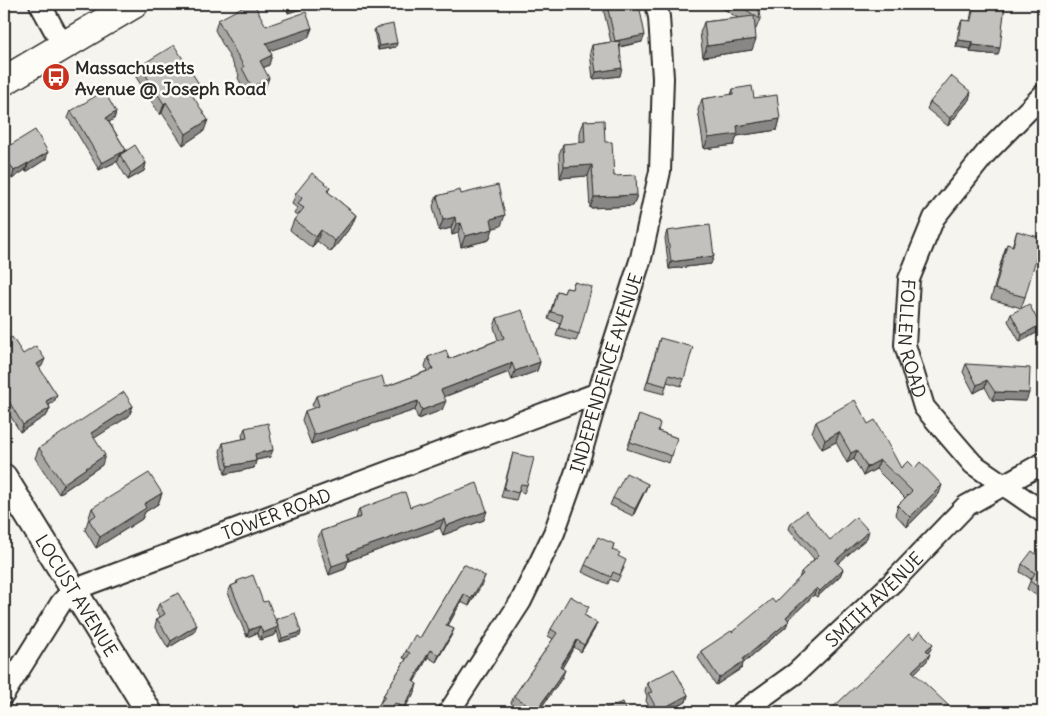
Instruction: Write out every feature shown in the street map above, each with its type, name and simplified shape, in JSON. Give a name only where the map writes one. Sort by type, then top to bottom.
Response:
[{"type":"main road","points":[[4,81],[134,4]]},
{"type":"street","points":[[40,4],[63,46]]},
{"type":"street","name":"INDEPENDENCE AVENUE","points":[[449,712],[521,601],[554,533],[576,471],[598,393],[641,258],[660,171],[663,78],[659,17],[656,4]]},
{"type":"street","name":"FOLLEN ROAD","points":[[1043,95],[986,153],[934,218],[909,279],[905,345],[924,407],[973,464],[1043,512]]},
{"type":"street","name":"TOWER ROAD","points":[[4,694],[61,603],[73,590],[598,393]]},
{"type":"street","name":"SMITH AVENUE","points":[[742,712],[796,673],[894,582],[966,506],[1043,463]]},
{"type":"street","name":"LOCUST AVENUE","points":[[4,477],[149,712]]},
{"type":"building","points":[[248,4],[254,4],[266,26],[306,12],[312,28],[266,43],[272,55],[260,61],[269,78],[252,87],[242,68],[244,67],[218,20]]},
{"type":"building","points":[[737,4],[758,4],[760,19]]},
{"type":"building","points":[[974,4],[1005,4],[1000,48],[973,45],[973,42],[959,40],[962,20],[971,21]]},
{"type":"building","points":[[607,5],[639,5],[645,35],[615,41]]},
{"type":"building","points":[[754,16],[756,39],[707,46],[704,22]]},
{"type":"building","points":[[393,24],[397,43],[379,46],[375,28]]},
{"type":"building","points":[[619,41],[622,68],[596,72],[592,45]]},
{"type":"building","points":[[174,45],[199,84],[189,90],[208,120],[186,134],[140,66]]},
{"type":"building","points":[[951,76],[971,92],[950,118],[930,102]]},
{"type":"building","points":[[752,86],[754,98],[777,95],[780,119],[737,126],[738,134],[708,138],[702,99],[733,94],[733,89]]},
{"type":"building","points":[[104,91],[116,112],[106,118],[126,150],[102,163],[71,111]]},
{"type":"building","points":[[604,120],[605,142],[612,142],[614,176],[636,175],[637,195],[594,197],[592,165],[564,167],[563,144],[585,142],[584,121]]},
{"type":"building","points":[[35,130],[48,152],[14,171],[4,154],[4,149]]},
{"type":"building","points":[[135,145],[146,163],[131,173],[120,155]]},
{"type":"building","points":[[312,173],[330,187],[327,191],[356,215],[335,241],[321,230],[316,237],[294,220],[304,208],[298,204],[302,198],[296,193]]},
{"type":"building","points":[[498,185],[505,215],[491,219],[493,229],[465,236],[461,223],[456,224],[455,217],[443,220],[437,196],[460,190],[461,194]]},
{"type":"building","points":[[710,225],[714,256],[671,262],[667,231]]},
{"type":"building","points":[[1017,231],[1042,238],[1025,297],[995,289],[1007,244],[1013,246]]},
{"type":"building","points":[[574,282],[592,287],[579,334],[559,328],[563,315],[551,312],[557,291],[564,293],[566,288],[572,289]]},
{"type":"building","points":[[1029,304],[1040,325],[1022,335],[1011,314]]},
{"type":"building","points":[[522,310],[540,362],[515,371],[512,363],[441,390],[446,401],[422,410],[418,401],[314,435],[305,411],[319,406],[316,396],[382,376],[385,387],[433,369],[428,357],[446,350],[449,359],[504,338],[497,318]]},
{"type":"building","points":[[12,337],[23,354],[36,346],[45,359],[37,364],[57,395],[46,401],[50,408],[23,425],[4,393],[4,342]]},
{"type":"building","points":[[660,338],[693,347],[684,379],[669,375],[666,386],[648,381]]},
{"type":"building","points":[[966,364],[1030,368],[1029,393],[995,392],[987,380],[977,385]]},
{"type":"building","points":[[124,392],[133,406],[91,433],[105,455],[63,484],[39,448]]},
{"type":"building","points":[[855,400],[868,424],[875,420],[901,468],[908,461],[915,468],[920,462],[942,485],[910,517],[898,505],[912,491],[880,460],[867,467],[857,450],[851,453],[839,432],[825,440],[816,422]]},
{"type":"building","points":[[639,415],[660,423],[658,431],[677,438],[672,456],[630,442]]},
{"type":"building","points":[[268,423],[273,450],[255,454],[256,461],[228,466],[223,443],[247,438],[245,428]]},
{"type":"building","points":[[513,453],[534,458],[527,485],[521,484],[518,493],[504,489]]},
{"type":"building","points":[[149,473],[162,493],[144,504],[146,508],[100,537],[89,520],[96,515],[92,508]]},
{"type":"building","points":[[626,473],[648,484],[635,509],[613,498]]},
{"type":"building","points":[[477,483],[487,511],[446,526],[444,519],[356,550],[347,554],[349,560],[332,566],[321,531],[361,517],[359,509],[405,492],[410,507]]},
{"type":"building","points":[[806,511],[830,540],[856,517],[869,531],[835,561],[843,569],[820,591],[817,588],[786,617],[789,621],[743,659],[744,661],[719,678],[701,651],[732,632],[772,599],[775,603],[803,574],[801,572],[819,555],[791,523]]},
{"type":"building","points":[[598,537],[614,544],[612,550],[620,553],[618,556],[626,560],[620,575],[613,572],[611,577],[585,565]]},
{"type":"building","points":[[1032,551],[1043,559],[1043,591],[1030,581],[1035,573],[1022,564]]},
{"type":"building","points":[[464,564],[485,576],[471,599],[464,594],[446,625],[454,629],[439,655],[430,650],[413,681],[417,684],[403,708],[395,703],[389,712],[373,712],[385,697],[383,696],[410,653],[406,651],[415,635],[420,638]]},
{"type":"building","points":[[253,575],[263,602],[268,601],[278,627],[263,633],[260,626],[249,630],[231,586],[238,583],[237,581]]},
{"type":"building","points":[[178,593],[197,625],[171,641],[157,619],[165,614],[159,604]]},
{"type":"building","points":[[570,596],[589,607],[584,615],[597,623],[584,645],[577,640],[560,667],[565,670],[536,711],[514,696],[557,633],[551,629]]},
{"type":"building","points":[[4,598],[8,602],[4,607]]},
{"type":"building","points":[[295,613],[301,632],[282,638],[276,619]]},
{"type":"building","points":[[920,631],[933,644],[926,650],[930,654],[912,671],[951,708],[948,712],[828,712],[909,634],[913,639]]},
{"type":"building","points":[[674,669],[688,695],[658,711],[648,693],[652,692],[647,683]]},
{"type":"building","points":[[623,702],[627,712],[593,712]]},
{"type":"building","points":[[90,707],[96,712],[85,712]]},
{"type":"place","name":"Massachusetts Avenue @ Joseph Road","points":[[56,77]]}]
